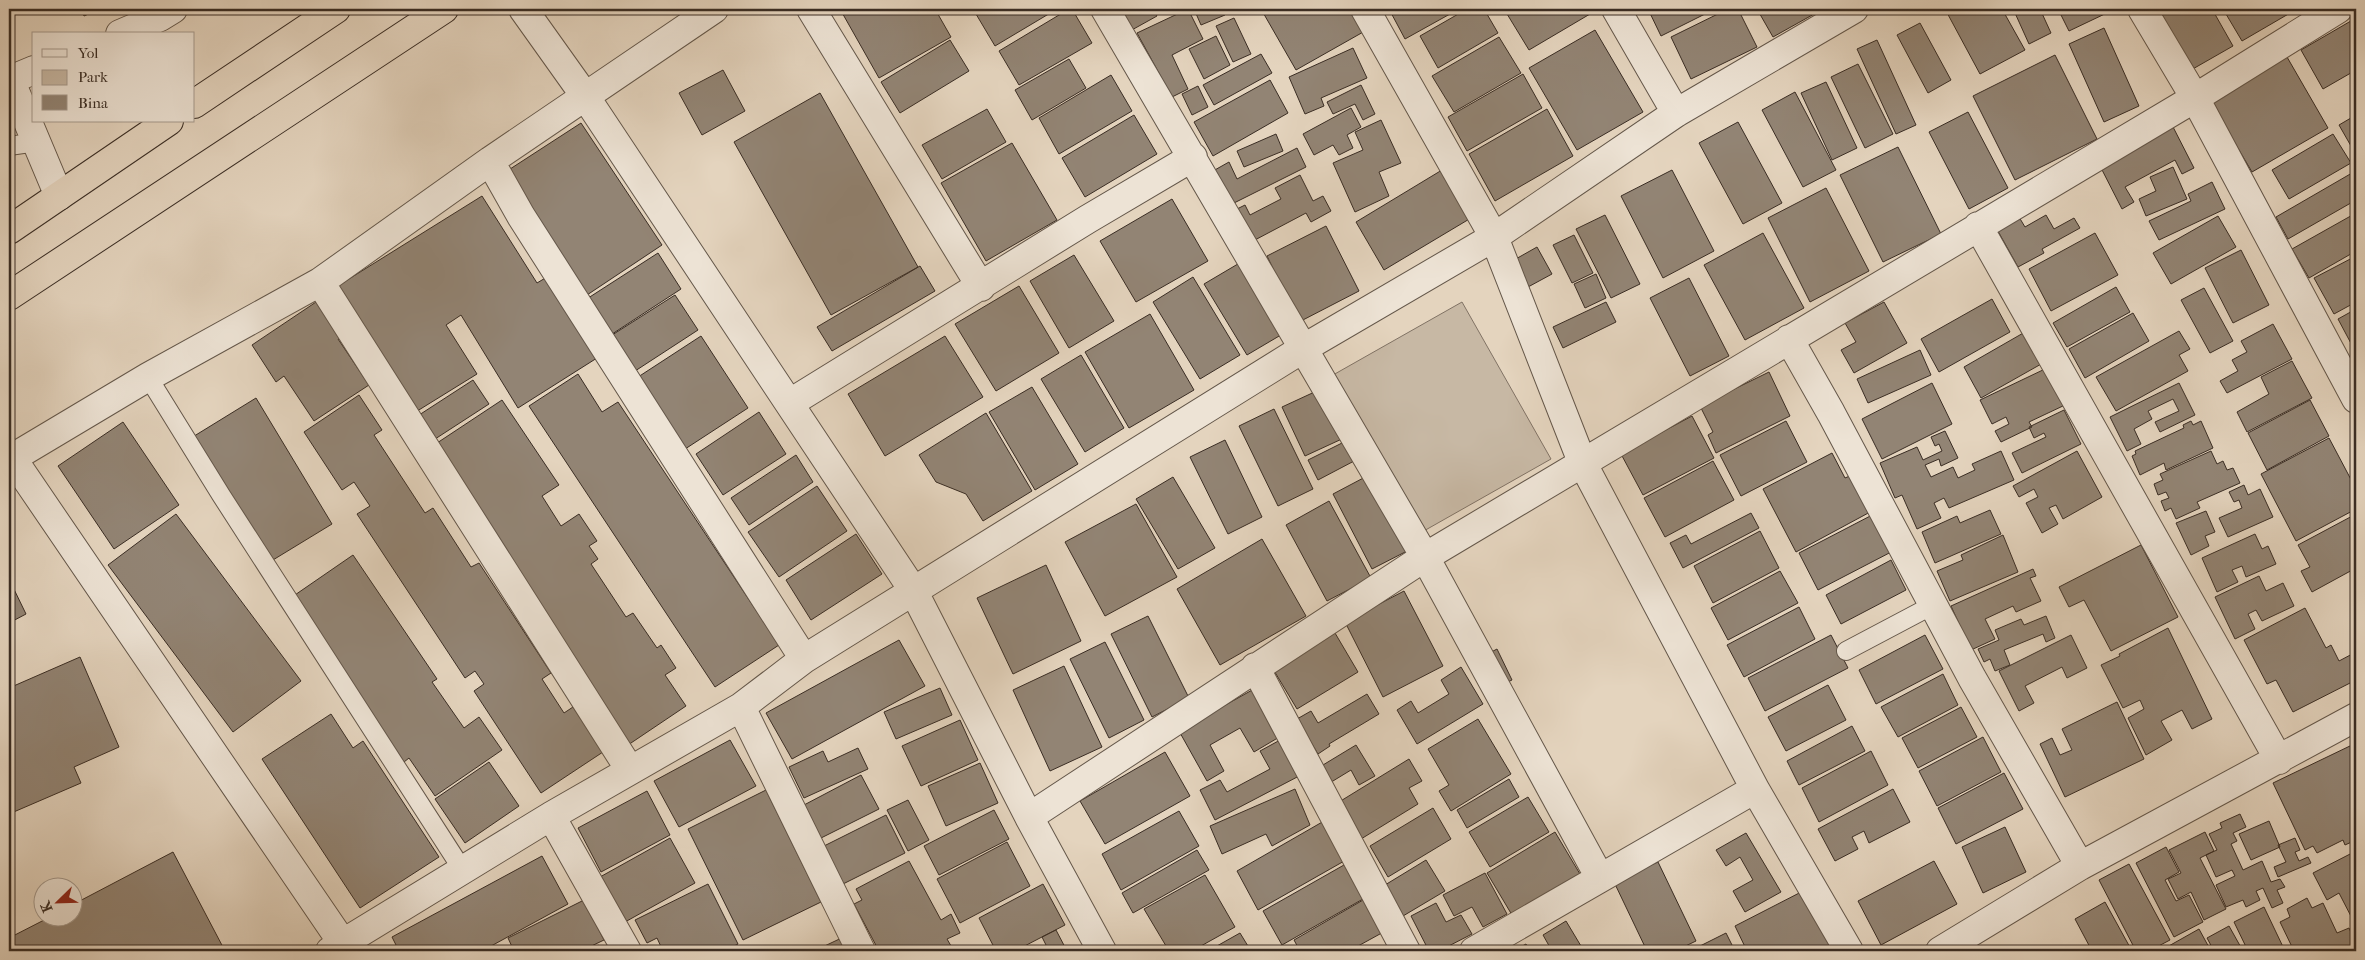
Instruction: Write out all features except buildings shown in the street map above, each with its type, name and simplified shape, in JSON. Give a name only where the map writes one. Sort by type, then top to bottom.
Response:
[{"type":"highway","points":[[195,101],[335,9]]},
{"type":"highway","points":[[9,296],[444,9]]},
{"type":"highway","points":[[9,230],[168,122]]},
{"type":"street","points":[[523,9],[585,96],[913,590],[1029,817],[1102,951]]},
{"type":"street","points":[[714,9],[490,161],[320,282],[148,377],[10,459],[340,949],[462,869],[741,707],[804,659],[913,590],[1304,348],[1494,236],[1676,113],[1854,9]]},
{"type":"street","points":[[811,9],[981,286]]},
{"type":"street","points":[[1105,9],[1425,557],[1600,878]]},
{"type":"street","points":[[1365,9],[1494,236],[1582,462],[1755,789],[1849,951]]},
{"type":"street","points":[[1616,9],[1676,113]]},
{"type":"street","points":[[2142,9],[2195,98],[2356,398]]},
{"type":"street","points":[[1029,817],[1425,557],[2195,98],[2338,9]]},
{"type":"street","points":[[125,32],[164,17]]},
{"type":"street","points":[[18,76],[36,142],[59,196]]},
{"type":"street","points":[[790,403],[1088,219],[1193,157]]},
{"type":"street","points":[[490,161],[526,224],[804,659]]},
{"type":"street","points":[[1978,226],[2279,760]]},
{"type":"street","points":[[320,282],[630,770]]},
{"type":"street","points":[[1789,340],[1831,413],[1972,678],[2080,866]]},
{"type":"street","points":[[1255,667],[1406,951]]},
{"type":"street","points":[[741,707],[860,951]]},
{"type":"street","points":[[1940,951],[2080,866],[2356,717]]},
{"type":"street","points":[[1474,951],[1755,789]]},
{"type":"street","points":[[551,816],[627,951]]},
{"type":"lane","points":[[9,146],[36,142]]},
{"type":"lane","points":[[148,377],[221,495],[462,869]]},
{"type":"lane","points":[[1846,651],[1933,605]]},
{"type":"green space","points":[[1462,302],[1551,459],[1422,532],[1333,375]]}]
